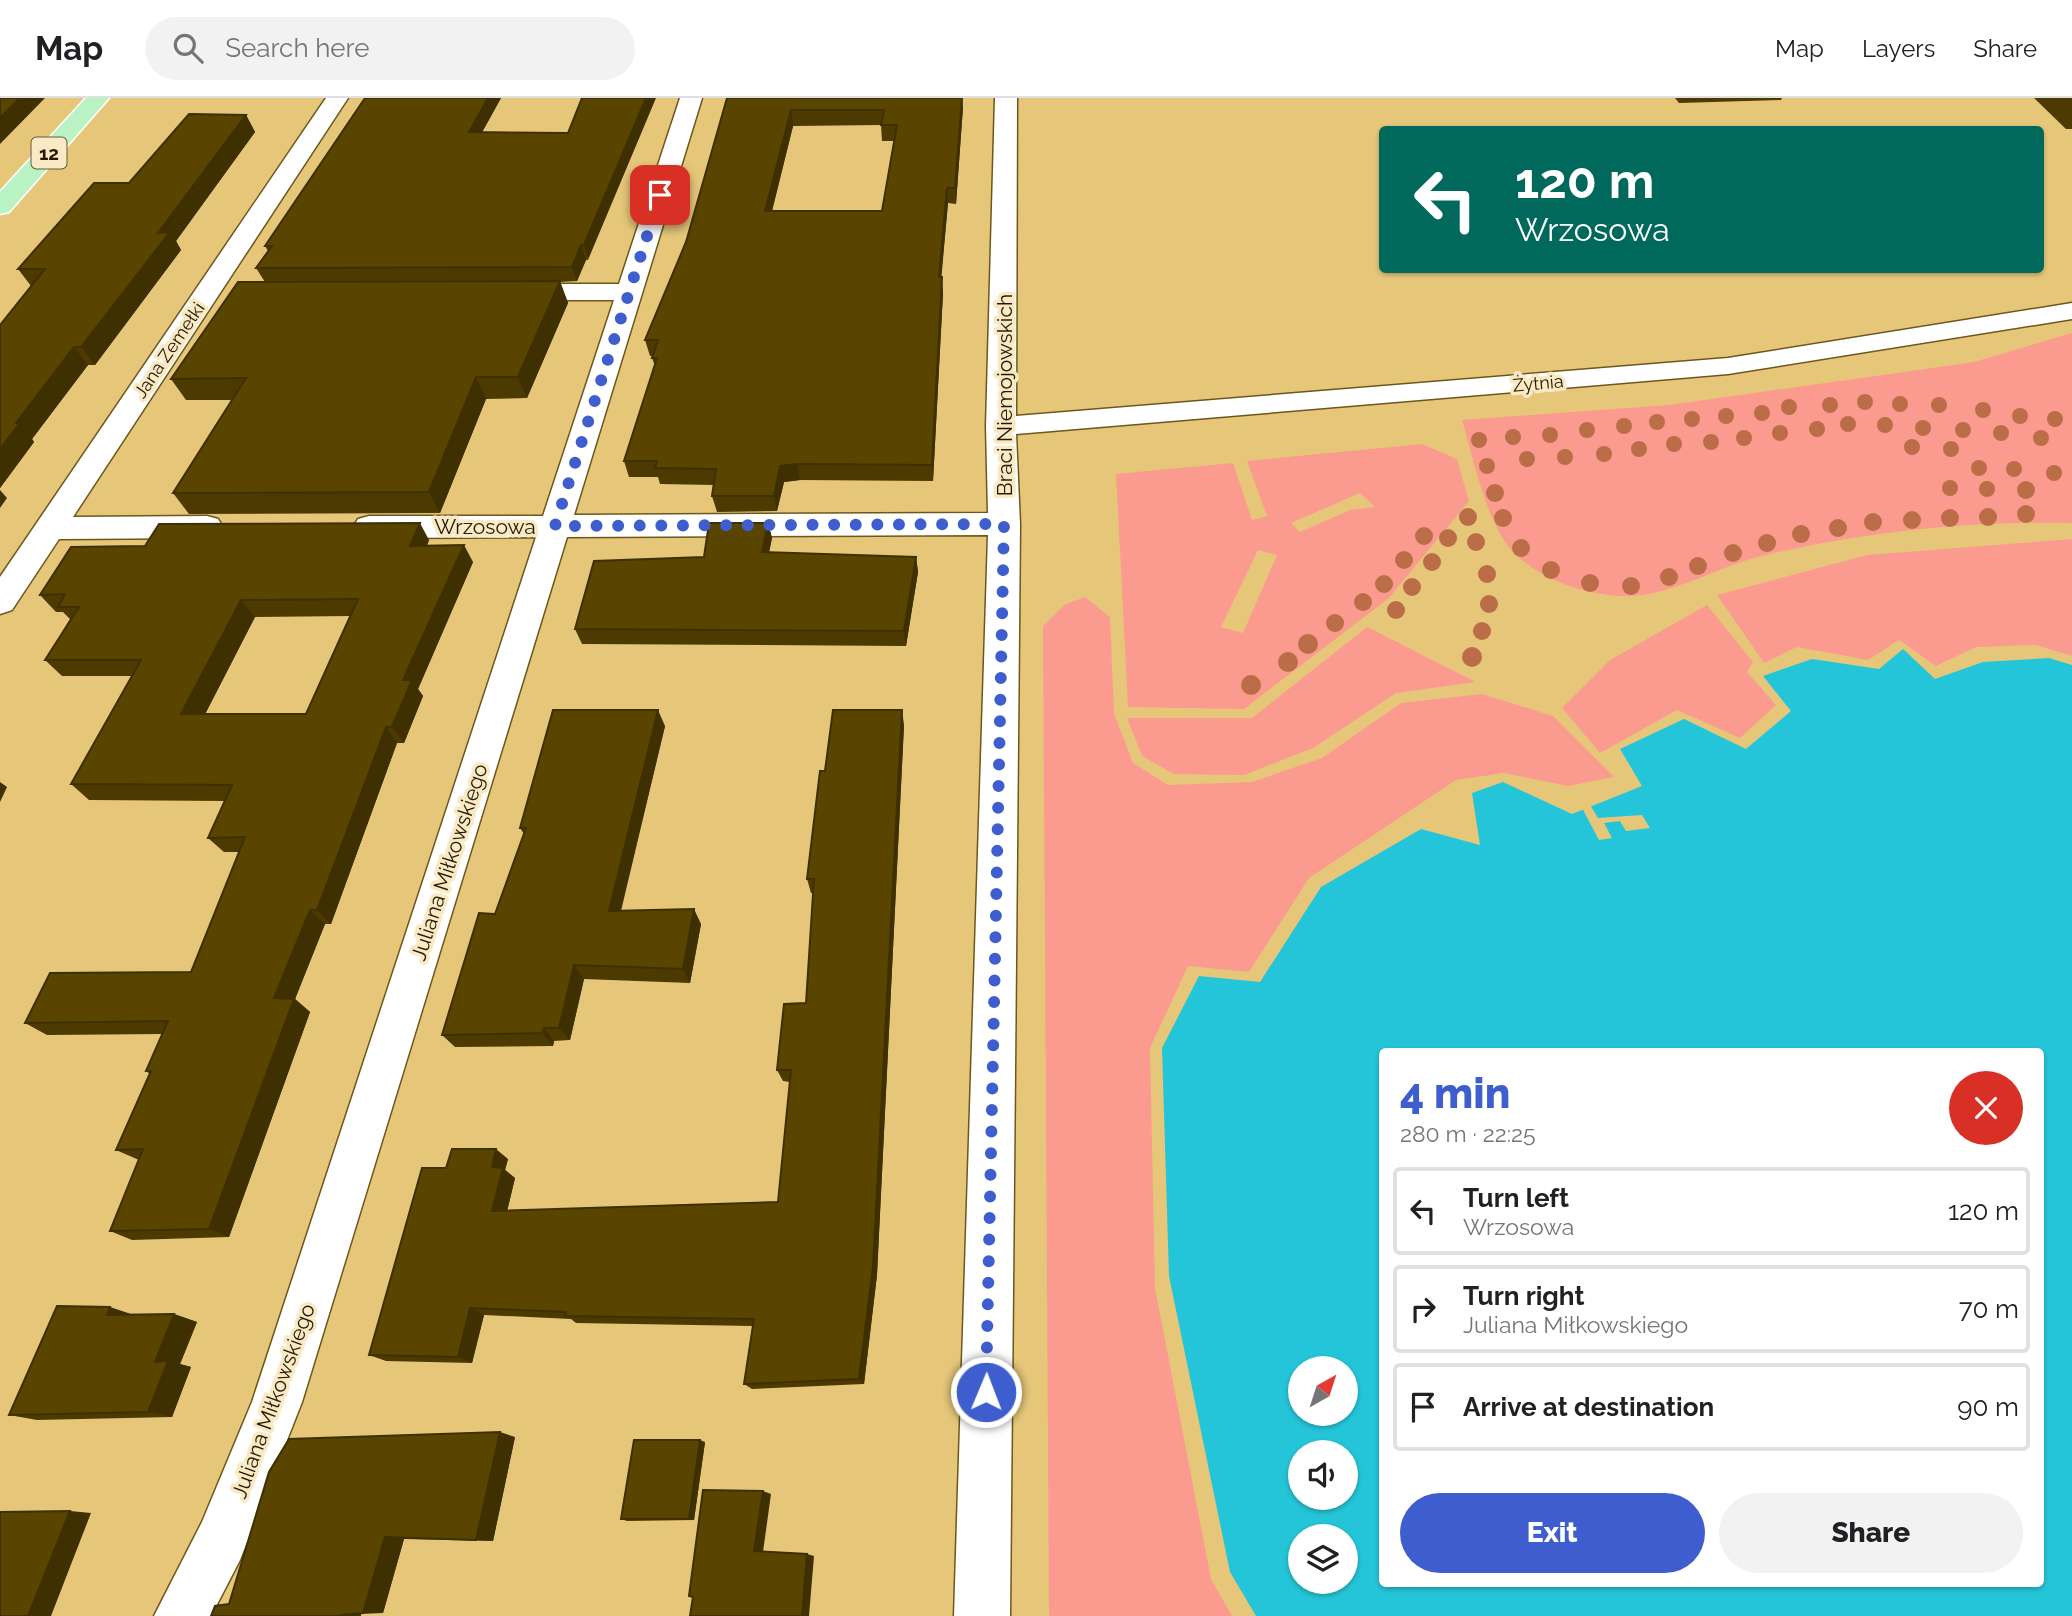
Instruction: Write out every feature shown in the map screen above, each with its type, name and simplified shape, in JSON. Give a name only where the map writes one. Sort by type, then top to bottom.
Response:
[{"type":"main road","name":"12","points":[[0,208],[98,98]]},
{"type":"street","name":"Jana Zemełki","points":[[0,602],[50,528],[221,293],[337,98]]},
{"type":"street","name":"Juliana Miłkowskiego","points":[[182,1616],[221,1541],[277,1402],[691,98]]},
{"type":"street","name":"Braci Niemojowskich","points":[[982,1616],[1004,524],[1002,426],[1006,98]]},
{"type":"street","points":[[480,292],[630,292]]},
{"type":"street","name":"Żytnia","points":[[1002,426],[1728,366],[2072,311]]},
{"type":"street","name":"Wrzosowa","points":[[337,527],[1004,524]]},
{"type":"street","points":[[50,528],[241,527]]},
{"type":"shaded area","points":[[2072,333],[2072,523],[1954,526],[1838,540],[1762,556],[1679,586],[1646,594],[1615,596],[1567,585],[1538,571],[1513,552],[1488,508],[1462,420],[1669,405],[1974,362]]},
{"type":"shaded area","points":[[1422,444],[1457,459],[1469,501],[1389,598],[1244,709],[1128,707],[1116,474],[1233,463],[1252,520],[1267,516],[1247,461]],"holes":[[[1360,493],[1375,507],[1350,510],[1300,532],[1291,523]],[[1258,550],[1277,555],[1243,633],[1221,627]]]},
{"type":"shaded area","points":[[2072,539],[2072,656],[2036,645],[1976,647],[1936,666],[1899,640],[1868,660],[1797,647],[1764,663],[1717,595],[1867,555]]},
{"type":"shaded area","points":[[1085,597],[1110,617],[1114,713],[1133,763],[1168,785],[1252,782],[1322,758],[1401,703],[1482,694],[1553,716],[1614,777],[1568,786],[1504,773],[1456,780],[1309,878],[1249,972],[1188,966],[1150,1048],[1155,1288],[1211,1579],[1232,1616],[1049,1616],[1043,626],[1064,605]]},
{"type":"shaded area","points":[[1707,605],[1753,662],[1747,672],[1776,705],[1740,738],[1677,710],[1600,753],[1562,708],[1610,660]]},
{"type":"shaded area","points":[[1367,627],[1476,682],[1396,693],[1313,748],[1244,775],[1174,774],[1142,756],[1127,718],[1252,718]]},
{"type":"water","points":[[1903,649],[1935,679],[1983,662],[2049,658],[2072,665],[2072,1616],[1256,1616],[1230,1572],[1169,1276],[1162,1048],[1199,976],[1260,982],[1321,887],[1421,829],[1480,845],[1472,793],[1503,782],[1572,814],[1642,786],[1620,749],[1684,719],[1746,749],[1791,711],[1763,676],[1812,659],[1879,669]]},
{"type":"pier","points":[[1589,803],[1598,818],[1642,815],[1650,828],[1626,831],[1620,821],[1604,823],[1612,838],[1599,840],[1581,806]]},
{"type":"building","points":[[0,98],[20,98],[0,118]]},
{"type":"building","points":[[365,98],[488,98],[469,132],[568,133],[582,98],[646,98],[584,245],[581,245],[572,267],[256,268],[272,246],[265,246]]},
{"type":"building","points":[[727,98],[962,98],[955,188],[947,188],[939,277],[942,277],[932,465],[780,466],[774,496],[712,496],[716,469],[655,468],[657,461],[624,461],[657,358],[652,358],[658,340],[645,340],[686,242]],"holes":[[[791,110],[884,110],[881,125],[897,125],[882,211],[765,211]]]},
{"type":"building","points":[[189,114],[246,115],[158,233],[170,232],[81,347],[74,347],[16,423],[19,424],[0,449],[0,325],[45,269],[18,269],[94,183],[129,183]]},
{"type":"building","points":[[560,281],[518,377],[476,377],[429,492],[173,493],[246,378],[171,379],[238,282]]},
{"type":"building","points":[[420,523],[410,546],[464,545],[403,680],[412,680],[392,727],[386,727],[317,910],[310,910],[274,998],[294,999],[209,1229],[110,1231],[143,1149],[116,1150],[151,1071],[146,1071],[168,1021],[25,1023],[50,973],[191,972],[245,837],[208,838],[232,785],[71,784],[141,660],[45,660],[79,607],[58,607],[65,594],[40,595],[71,547],[145,546],[159,524]],"holes":[[[358,599],[306,714],[181,714],[241,600]]]},
{"type":"building","points":[[709,523],[768,523],[762,552],[916,557],[904,631],[575,629],[594,561],[704,557]]},
{"type":"building","points":[[553,710],[658,710],[609,911],[694,909],[683,969],[574,965],[559,1028],[544,1028],[542,1033],[442,1035],[479,913],[495,914],[526,828],[520,828]]},
{"type":"building","points":[[833,710],[902,710],[873,1267],[859,1379],[744,1384],[754,1319],[565,1316],[566,1312],[470,1308],[458,1357],[369,1355],[422,1168],[446,1168],[452,1149],[496,1149],[492,1167],[503,1168],[492,1211],[778,1202],[791,1070],[777,1070],[784,1004],[806,1003],[814,879],[807,879],[820,771],[825,771]]},
{"type":"building","points":[[57,1306],[110,1307],[107,1315],[174,1314],[155,1362],[168,1361],[148,1412],[9,1415]]},
{"type":"building","points":[[500,1432],[476,1540],[385,1537],[363,1613],[340,1616],[211,1616],[215,1606],[229,1604],[269,1472],[289,1439]]},
{"type":"building","points":[[634,1440],[700,1440],[689,1519],[621,1519]]},
{"type":"building","points":[[703,1490],[763,1491],[754,1551],[807,1554],[802,1616],[690,1616],[693,1597],[689,1596]]},
{"type":"building","points":[[70,1511],[28,1616],[0,1616],[0,1512]]},
{"type":"route","points":[[660,195],[555,526],[1004,524],[986,1392]]}]
